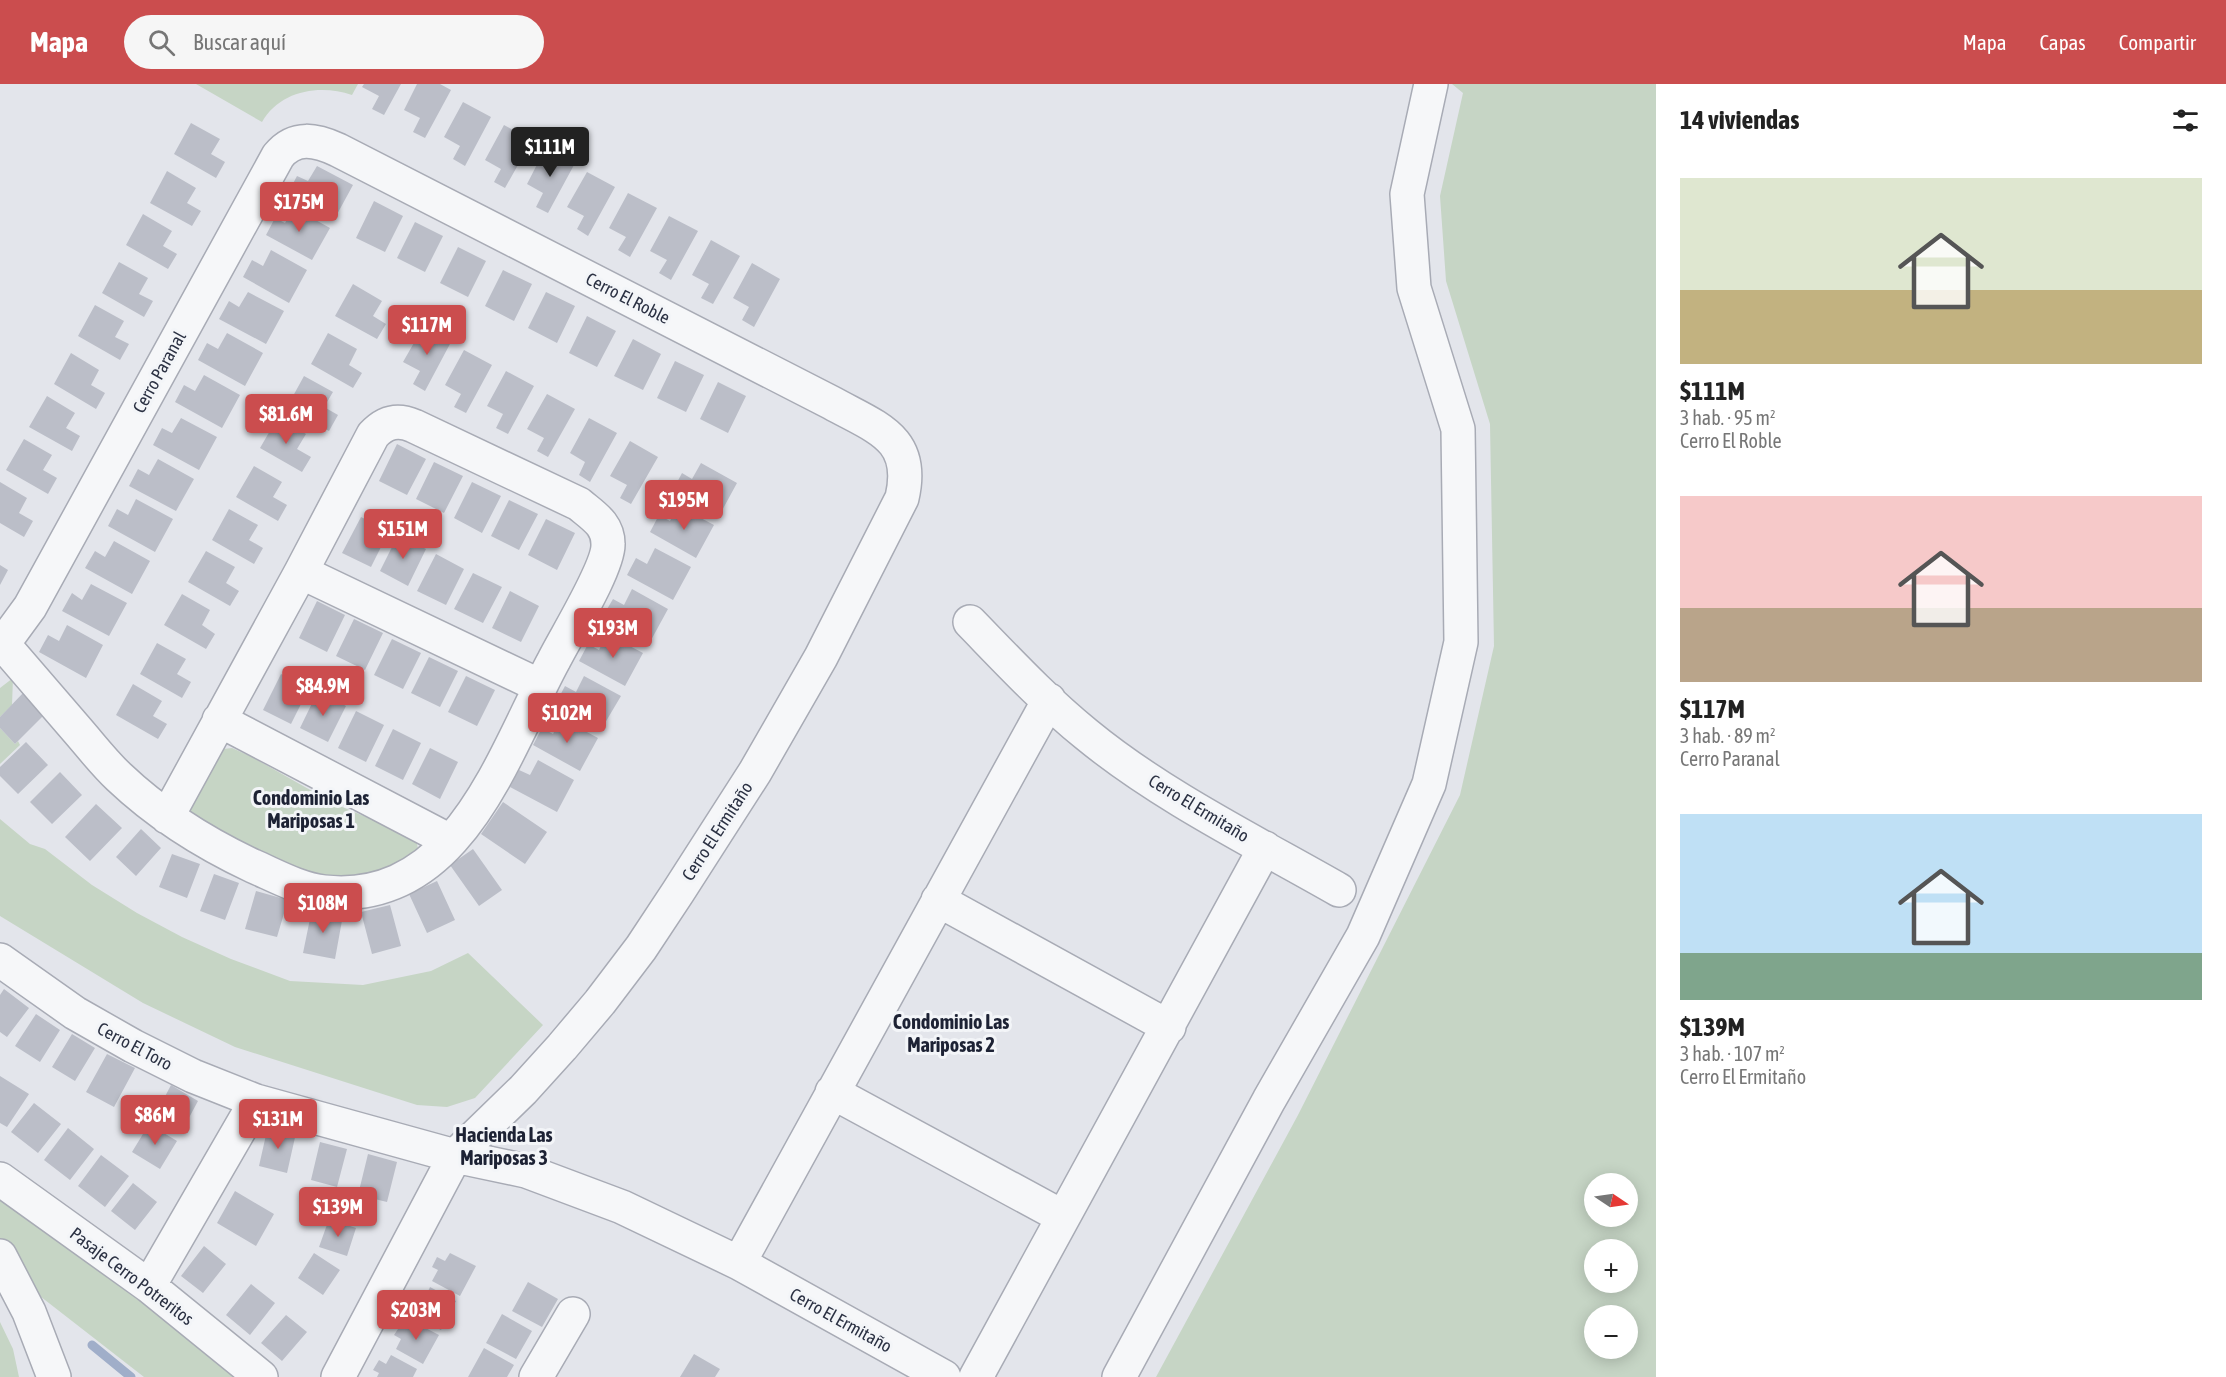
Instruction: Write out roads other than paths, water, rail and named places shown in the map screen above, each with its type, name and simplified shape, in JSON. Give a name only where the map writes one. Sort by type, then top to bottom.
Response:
[{"type":"street","points":[[1119,1377],[1269,1100],[1364,936],[1429,784],[1461,642],[1458,429],[1414,288],[1407,194],[1431,84]]},
{"type":"street","name":"Cerro Paranal","points":[[167,817],[373,435],[387,424],[396,422],[414,426],[579,504],[602,522],[609,545],[607,558],[494,780],[468,822],[422,868],[386,886],[354,892],[321,892],[300,886],[240,860],[167,817],[117,775],[2,646],[30,607],[278,156],[283,149],[300,141],[312,140],[338,150]]},
{"type":"street","name":"Cerro El Roble","points":[[338,150],[832,403],[887,434],[897,446],[903,461]]},
{"type":"street","name":"Cerro El Ermitaño","points":[[338,1377],[455,1156],[523,1090],[562,1047],[634,957],[755,772],[821,657],[902,498],[905,480],[903,461]]},
{"type":"street","points":[[301,572],[540,686]]},
{"type":"street","name":"Cerro El Ermitaño","points":[[970,622],[1086,734],[1171,794],[1339,890]]},
{"type":"street","points":[[739,1263],[1049,700]]},
{"type":"street","points":[[219,720],[450,841]]},
{"type":"street","name":"Cerro El Ermitaño","points":[[976,1377],[1265,848]]},
{"type":"street","points":[[938,900],[1169,1027]]},
{"type":"street","name":"Cerro El Toro","points":[[0,960],[75,1013],[133,1046],[194,1076],[256,1101],[455,1156]]},
{"type":"street","points":[[832,1092],[1063,1216]]},
{"type":"street","points":[[149,1286],[256,1101]]},
{"type":"street","name":"Cerro El Ermitaño","points":[[455,1156],[526,1171],[622,1207],[739,1263],[944,1377]]},
{"type":"street","name":"Pasaje Cerro Potreritos","points":[[0,1179],[149,1286],[261,1377]]},
{"type":"street","points":[[0,1256],[29,1312],[54,1377]]},
{"type":"street","points":[[536,1377],[573,1314]]},
{"type":"waterway","points":[[92,1345],[131,1377]]},
{"type":"district","name":"Condominio Las Mariposas 1","points":[[311,808]]},
{"type":"district","name":"Condominio Las Mariposas 2","points":[[951,1032]]},
{"type":"district","name":"Hacienda Las Mariposas 3","points":[[504,1146]]}]
